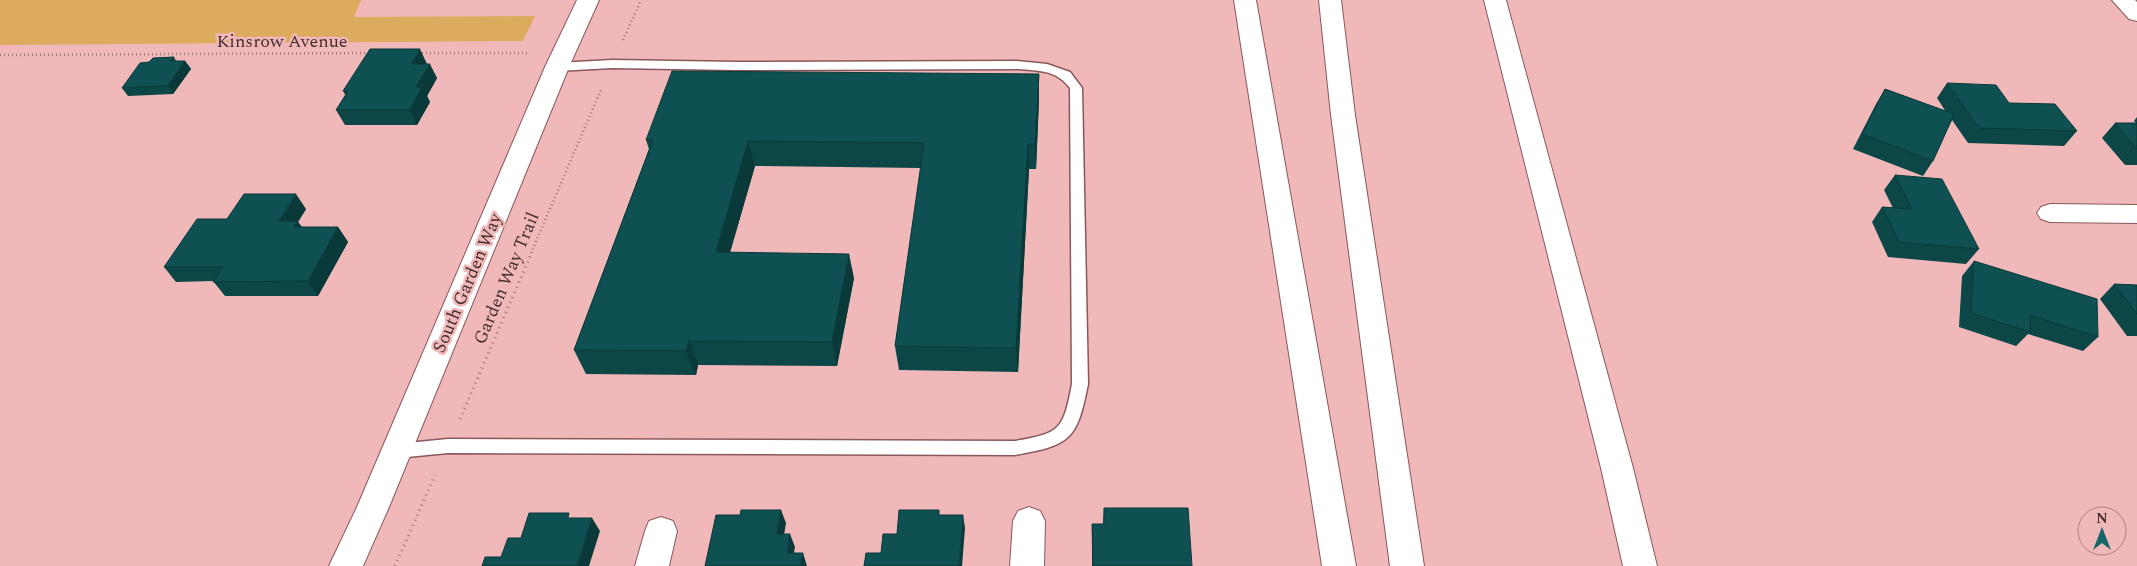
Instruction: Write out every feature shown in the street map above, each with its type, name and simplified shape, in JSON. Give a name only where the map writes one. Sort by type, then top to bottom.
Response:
[{"type":"main road","name":"South Garden Way","points":[[346,566],[397,451],[560,60],[588,0]]},
{"type":"main road","points":[[1245,0],[1339,566]]},
{"type":"main road","points":[[1330,0],[1343,116],[1407,566]]},
{"type":"main road","points":[[1495,0],[1617,468],[1640,566]]},
{"type":"main road","points":[[2123,0],[2137,14]]},
{"type":"main road","points":[[2050,213],[2137,214]]},
{"type":"main road","points":[[1028,566],[1029,521]]},
{"type":"main road","points":[[652,566],[661,532]]},
{"type":"lane","points":[[397,451],[448,446],[1016,448],[1045,443],[1067,432],[1074,416],[1080,384],[1076,88],[1066,75],[1047,68],[1017,65],[737,66],[612,64],[560,60]]},
{"type":"path","name":"Garden Way Trail","points":[[395,566],[641,0]]},
{"type":"path","name":"Kinsrow Avenue","points":[[0,55],[374,53]]},
{"type":"path","points":[[413,53],[560,60]]},
{"type":"shaded area","points":[[0,0],[361,0],[354,17],[535,16],[523,41],[0,45]]},
{"type":"building","points":[[370,49],[420,49],[411,64],[430,64],[416,87],[422,87],[410,110],[336,110],[348,91],[343,91]]},
{"type":"building","points":[[174,57],[171,61],[185,61],[168,86],[122,88],[140,63],[149,62],[153,58]]},
{"type":"building","points":[[672,71],[1039,74],[1035,144],[1028,144],[1016,348],[895,346],[924,143],[748,141],[716,252],[849,254],[832,342],[689,341],[686,351],[574,350],[653,140],[646,140]]},
{"type":"building","points":[[1947,83],[1996,85],[2009,103],[2055,104],[2077,131],[1979,128]]},
{"type":"building","points":[[1885,89],[1954,114],[1933,161],[1862,134]]},
{"type":"building","points":[[2115,123],[2137,123],[2137,149]]},
{"type":"building","points":[[1895,175],[1942,179],[1979,249],[1899,242],[1882,207],[1912,209]]},
{"type":"building","points":[[244,194],[296,194],[279,221],[298,221],[294,227],[338,227],[308,281],[213,282],[223,267],[164,267],[197,219],[227,219]]},
{"type":"building","points":[[1974,261],[2097,299],[2098,337],[2030,315],[2030,332],[1971,313]]},
{"type":"building","points":[[2114,284],[2137,285],[2137,314]]},
{"type":"building","points":[[1104,508],[1188,508],[1192,566],[1093,566],[1092,524],[1104,524]]},
{"type":"building","points":[[741,510],[781,510],[777,534],[790,534],[787,553],[803,553],[800,566],[705,566],[716,515],[740,515]]},
{"type":"building","points":[[899,510],[939,510],[939,515],[963,515],[959,566],[864,566],[866,553],[881,553],[883,534],[897,534]]},
{"type":"building","points":[[529,513],[569,513],[568,518],[592,518],[577,566],[482,566],[485,557],[501,557],[508,538],[521,538]]}]
